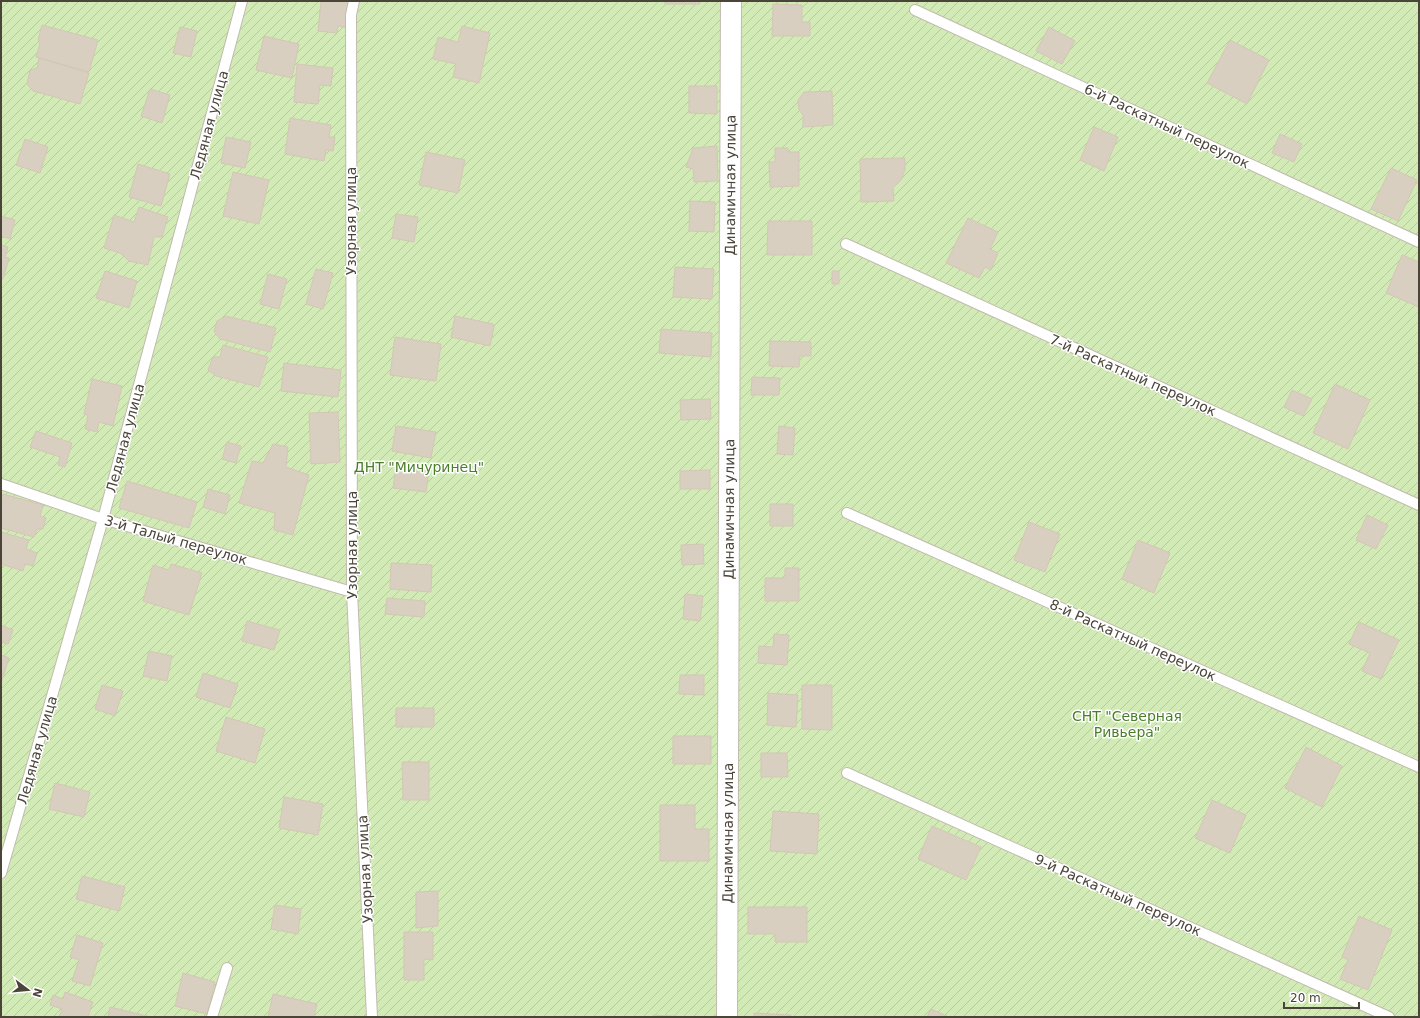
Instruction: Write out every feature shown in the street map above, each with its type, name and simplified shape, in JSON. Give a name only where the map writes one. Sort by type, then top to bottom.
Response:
[{"type":"street","name":"Динамичная улица","points":[[727,1017],[731,1]]},
{"type":"lane","name":"Ледяная улица","points":[[1,873],[103,519],[242,1]]},
{"type":"lane","name":"Узорная улица","points":[[354,1],[351,15],[352,592],[372,1017]]},
{"type":"lane","name":"6-й Раскатный переулок","points":[[915,10],[1419,242]]},
{"type":"lane","name":"7-й Раскатный переулок","points":[[846,244],[1419,505]]},
{"type":"lane","name":"3-й Талый переулок","points":[[1,484],[103,519],[352,592]]},
{"type":"lane","name":"8-й Раскатный переулок","points":[[847,514],[1419,767]]},
{"type":"lane","name":"9-й Раскатный переулок","points":[[847,773],[1389,1017]]},
{"type":"lane","points":[[212,1017],[227,968]]},
{"type":"green space","points":[[1,1],[1419,1],[1419,1017],[1,1017]]},
{"type":"building","points":[[321,1],[351,1],[348,28],[338,26],[337,33],[318,31]]},
{"type":"building","points":[[665,1],[700,1],[700,4],[665,4]]},
{"type":"building","points":[[773,4],[802,5],[802,22],[810,22],[810,36],[772,36]]},
{"type":"building","points":[[42,25],[98,40],[89,72],[36,57],[40,43],[38,40]]},
{"type":"building","points":[[462,26],[490,33],[479,83],[453,77],[456,64],[433,59],[438,37],[458,42]]},
{"type":"building","points":[[180,27],[197,31],[191,57],[173,53]]},
{"type":"building","points":[[1049,27],[1075,41],[1062,64],[1036,51]]},
{"type":"building","points":[[264,36],[299,44],[292,78],[256,70]]},
{"type":"building","points":[[1230,40],[1269,60],[1247,104],[1207,83]]},
{"type":"building","points":[[39,58],[89,73],[80,104],[33,91],[27,84],[30,70],[37,68]]},
{"type":"building","points":[[297,64],[333,68],[331,86],[320,85],[318,104],[294,102]]},
{"type":"building","points":[[689,86],[717,86],[717,114],[689,113]]},
{"type":"building","points":[[150,89],[170,95],[162,123],[141,116]]},
{"type":"building","points":[[832,91],[833,125],[803,127],[803,115],[799,110],[798,100],[804,92]]},
{"type":"building","points":[[290,118],[331,125],[329,137],[335,137],[333,151],[326,150],[324,161],[285,154]]},
{"type":"building","points":[[1094,127],[1118,137],[1104,171],[1080,160]]},
{"type":"building","points":[[1280,134],[1302,144],[1294,162],[1272,153]]},
{"type":"building","points":[[226,137],[251,142],[245,168],[221,163]]},
{"type":"building","points":[[25,139],[48,147],[40,173],[16,165]]},
{"type":"building","points":[[717,146],[718,181],[694,182],[693,169],[686,167],[693,148]]},
{"type":"building","points":[[775,148],[788,148],[788,152],[799,152],[799,186],[770,187],[769,162],[775,162]]},
{"type":"building","points":[[426,152],[465,160],[458,193],[419,185]]},
{"type":"building","points":[[905,158],[905,170],[901,180],[893,188],[894,201],[861,202],[860,159]]},
{"type":"building","points":[[138,164],[170,174],[161,206],[129,197]]},
{"type":"building","points":[[1391,168],[1417,180],[1398,221],[1371,209]]},
{"type":"building","points":[[233,172],[269,180],[259,224],[223,216]]},
{"type":"building","points":[[690,201],[715,202],[714,232],[689,231]]},
{"type":"building","points":[[139,207],[168,217],[162,237],[154,237],[148,265],[129,261],[120,253],[104,248],[114,215],[134,222]]},
{"type":"building","points":[[396,214],[418,217],[414,242],[392,238]]},
{"type":"building","points":[[1,216],[15,220],[10,239],[1,236]]},
{"type":"building","points":[[968,218],[998,232],[990,249],[998,253],[991,270],[985,267],[979,278],[946,263]]},
{"type":"building","points":[[768,221],[812,221],[812,255],[767,255]]},
{"type":"building","points":[[1,245],[8,247],[5,257],[9,258],[3,279],[1,279]]},
{"type":"building","points":[[1402,255],[1419,262],[1419,307],[1386,293]]},
{"type":"building","points":[[675,267],[714,269],[712,299],[673,297]]},
{"type":"building","points":[[316,269],[333,273],[323,309],[306,304]]},
{"type":"building","points":[[105,271],[137,281],[129,308],[96,298]]},
{"type":"building","points":[[832,271],[839,271],[839,284],[832,284]]},
{"type":"building","points":[[268,274],[287,279],[279,309],[260,304]]},
{"type":"building","points":[[226,316],[276,328],[270,352],[220,339],[214,331],[217,321]]},
{"type":"building","points":[[455,316],[493,324],[494,327],[490,346],[451,337]]},
{"type":"building","points":[[661,329],[712,333],[711,357],[659,353]]},
{"type":"building","points":[[395,337],[441,344],[436,381],[390,375]]},
{"type":"building","points":[[770,341],[811,342],[811,356],[800,356],[799,367],[769,366]]},
{"type":"building","points":[[223,345],[268,357],[259,387],[216,376],[208,370],[213,357],[220,357]]},
{"type":"building","points":[[284,363],[341,370],[338,397],[281,391]]},
{"type":"building","points":[[752,377],[780,378],[779,395],[751,395]]},
{"type":"building","points":[[92,379],[122,386],[113,426],[99,422],[97,432],[85,429],[88,415],[84,414]]},
{"type":"building","points":[[1335,384],[1370,400],[1348,449],[1313,433]]},
{"type":"building","points":[[1292,390],[1312,399],[1303,416],[1284,407]]},
{"type":"building","points":[[710,399],[711,419],[681,420],[680,400]]},
{"type":"building","points":[[338,412],[340,462],[311,464],[309,413]]},
{"type":"building","points":[[396,426],[436,432],[431,458],[392,451]]},
{"type":"building","points":[[779,426],[795,428],[793,455],[777,454]]},
{"type":"building","points":[[36,431],[72,443],[65,467],[58,465],[60,457],[30,447]]},
{"type":"building","points":[[227,442],[241,446],[236,463],[222,459]]},
{"type":"building","points":[[273,444],[288,447],[286,467],[309,475],[293,535],[274,530],[275,513],[239,503],[252,461],[263,463]]},
{"type":"building","points":[[396,467],[429,471],[426,492],[393,488]]},
{"type":"building","points":[[710,470],[710,489],[680,489],[680,471]]},
{"type":"building","points":[[127,481],[197,502],[189,528],[119,508]]},
{"type":"building","points":[[208,489],[230,495],[225,514],[203,507]]},
{"type":"building","points":[[3,494],[43,505],[40,516],[46,518],[43,529],[37,529],[34,537],[1,528],[1,500]]},
{"type":"building","points":[[770,504],[793,504],[793,526],[770,526]]},
{"type":"building","points":[[1367,515],[1388,525],[1376,549],[1356,540]]},
{"type":"building","points":[[1029,522],[1060,534],[1045,572],[1014,560]]},
{"type":"building","points":[[1,532],[29,540],[26,549],[37,553],[33,566],[25,564],[23,571],[1,564]]},
{"type":"building","points":[[1138,540],[1170,553],[1154,593],[1122,579]]},
{"type":"building","points":[[703,544],[704,564],[682,565],[681,545]]},
{"type":"building","points":[[391,563],[432,565],[431,592],[390,589]]},
{"type":"building","points":[[171,564],[202,573],[189,615],[143,601],[153,565],[169,570]]},
{"type":"building","points":[[785,568],[799,568],[799,601],[765,601],[765,578],[785,578]]},
{"type":"building","points":[[685,594],[703,596],[700,621],[683,619]]},
{"type":"building","points":[[387,598],[425,601],[424,617],[385,614]]},
{"type":"building","points":[[247,621],[280,630],[274,650],[242,641]]},
{"type":"building","points":[[1359,622],[1399,640],[1381,679],[1362,671],[1370,653],[1349,644]]},
{"type":"building","points":[[1,625],[13,630],[8,644],[1,642]]},
{"type":"building","points":[[774,634],[789,635],[787,665],[758,663],[759,646],[773,647]]},
{"type":"building","points":[[149,651],[172,656],[167,681],[143,676]]},
{"type":"building","points":[[1,655],[9,658],[1,683]]},
{"type":"building","points":[[203,673],[238,684],[230,708],[196,697]]},
{"type":"building","points":[[680,675],[704,675],[704,695],[679,694]]},
{"type":"building","points":[[102,685],[123,691],[115,716],[95,709]]},
{"type":"building","points":[[802,685],[832,685],[832,730],[802,729]]},
{"type":"building","points":[[768,693],[798,695],[796,727],[767,725]]},
{"type":"building","points":[[396,708],[434,708],[434,727],[396,727]]},
{"type":"building","points":[[226,717],[265,729],[255,763],[216,751]]},
{"type":"building","points":[[673,736],[711,736],[711,764],[673,764]]},
{"type":"building","points":[[1306,747],[1342,766],[1322,807],[1285,788]]},
{"type":"building","points":[[761,753],[787,753],[788,777],[761,777]]},
{"type":"building","points":[[402,762],[429,762],[429,800],[403,800]]},
{"type":"building","points":[[55,783],[90,792],[84,817],[49,809]]},
{"type":"building","points":[[284,797],[323,804],[318,835],[279,828]]},
{"type":"building","points":[[1212,800],[1246,815],[1230,853],[1195,838]]},
{"type":"building","points":[[660,805],[695,805],[695,829],[709,829],[709,861],[660,861]]},
{"type":"building","points":[[773,811],[819,814],[817,854],[770,851]]},
{"type":"building","points":[[932,826],[981,847],[966,880],[918,859]]},
{"type":"building","points":[[82,876],[125,887],[119,911],[76,899]]},
{"type":"building","points":[[438,891],[438,926],[416,928],[416,892]]},
{"type":"building","points":[[275,905],[301,909],[298,934],[271,929]]},
{"type":"building","points":[[748,907],[807,907],[807,942],[775,942],[775,934],[748,934]]},
{"type":"building","points":[[1359,916],[1392,930],[1368,990],[1340,979],[1348,960],[1342,957]]},
{"type":"building","points":[[404,932],[433,932],[433,960],[424,959],[424,980],[404,980]]},
{"type":"building","points":[[77,935],[103,943],[90,986],[72,981],[79,960],[70,957]]},
{"type":"building","points":[[183,973],[215,982],[207,1014],[175,1006]]},
{"type":"building","points":[[65,992],[93,1002],[88,1017],[59,1017],[62,1009],[50,1005],[53,995],[63,999]]},
{"type":"building","points":[[273,994],[317,1004],[314,1017],[268,1017]]},
{"type":"building","points":[[110,1007],[151,1017],[108,1017]]},
{"type":"building","points":[[931,1009],[949,1017],[927,1017]]},
{"type":"building","points":[[754,1013],[791,1015],[791,1017],[754,1017]]},
{"type":"building","points":[[653,1015],[691,1017],[653,1017]]},
{"type":"park label","name":"ДНТ \"Мичуринец\"","points":[[419,467]]},
{"type":"park label","name":"СНТ \"Северная Ривьера\"","points":[[1127,724]]}]
